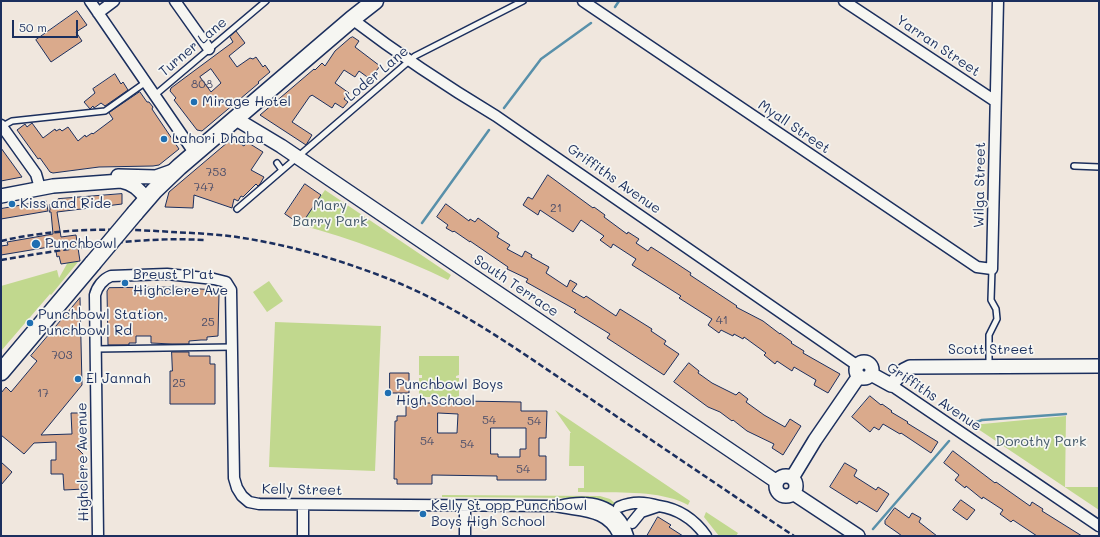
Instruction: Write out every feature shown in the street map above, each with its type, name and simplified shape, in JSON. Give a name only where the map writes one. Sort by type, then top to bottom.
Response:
[{"type":"main road","points":[[1,372],[146,199],[179,167],[375,1]]},
{"type":"street","points":[[90,1],[195,154]]},
{"type":"street","points":[[98,13],[114,1]]},
{"type":"street","points":[[175,1],[209,49]]},
{"type":"street","name":"Myall Street","points":[[583,1],[977,267],[992,269]]},
{"type":"street","name":"Yarran Street","points":[[844,1],[995,102]]},
{"type":"street","name":"Wilga Street","points":[[992,269],[998,1]]},
{"type":"street","name":"Griffiths Avenue","points":[[352,19],[460,94],[496,116],[863,372],[891,385],[1099,526]]},
{"type":"street","name":"South Terrace","points":[[236,119],[297,157],[777,482]]},
{"type":"street","points":[[1,126],[38,177],[40,188]]},
{"type":"street","points":[[99,182],[118,176],[156,177],[179,167]]},
{"type":"street","points":[[1,196],[40,188],[121,181],[135,187],[146,199]]},
{"type":"street","name":"Highclere Avenue","points":[[98,536],[94,300],[96,291],[101,283],[107,278],[120,275],[167,274],[214,279],[228,284]]},
{"type":"street","name":"Kelly Street","points":[[228,284],[232,296],[234,478],[237,488],[245,499],[254,503],[302,505],[555,506],[580,502],[596,504],[606,513]]},
{"type":"street","name":"Scott Street","points":[[891,385],[904,370],[910,367],[1099,366]]},
{"type":"street","points":[[792,478],[815,440],[863,372]]},
{"type":"street","points":[[785,476],[792,478],[796,487],[794,492],[788,496],[779,494],[776,488],[777,482],[785,476]]},
{"type":"street","points":[[794,492],[858,536]]},
{"type":"street","points":[[620,507],[630,503],[639,502],[669,508],[686,515],[694,521],[706,536]]},
{"type":"street","points":[[302,505],[303,536]]},
{"type":"street","points":[[465,506],[465,536]]},
{"type":"street","points":[[632,523],[641,512],[659,506]]},
{"type":"street","points":[[606,513],[619,536]]},
{"type":"street","points":[[606,513],[622,523],[628,536]]},
{"type":"lane","name":"Turner Lane","points":[[155,95],[266,1]]},
{"type":"lane","name":"Loder Lane","points":[[237,210],[415,56],[524,1]]},
{"type":"lane","points":[[1,126],[12,121],[105,111],[146,82]]},
{"type":"lane","points":[[277,163],[282,170]]},
{"type":"lane","points":[[1074,166],[1099,167]]},
{"type":"lane","name":"Wilga Street","points":[[989,366],[990,334],[997,319],[996,309],[991,300],[992,269]]},
{"type":"lane","points":[[95,349],[233,347]]},
{"type":"green space","name":"Mary Barry Park","points":[[325,190],[451,275],[448,280],[376,249],[301,225]]},
{"type":"green space","points":[[68,262],[78,262],[1,351],[1,286],[57,270],[59,278]]},
{"type":"green space","points":[[269,281],[283,301],[267,312],[253,292]]},
{"type":"green space","points":[[275,322],[381,326],[375,471],[269,467]]},
{"type":"green space","points":[[419,356],[459,356],[459,375],[456,376],[456,378],[459,378],[459,397],[419,397],[419,378],[422,378],[422,375],[419,375]]},
{"type":"green space","points":[[555,410],[690,501],[688,505],[664,496],[649,494],[578,492],[578,488],[584,488],[584,466],[569,466],[571,433]]},
{"type":"green space","name":"Dorothy Park","points":[[1066,416],[1065,487],[1099,487],[1099,510],[972,425]]},
{"type":"green space","points":[[442,495],[600,496],[610,499],[616,504],[612,505],[598,500],[580,498],[442,497]]},
{"type":"green space","points":[[706,512],[738,533],[736,536],[719,536],[704,517]]},
{"type":"building","points":[[77,11],[87,25],[76,32],[82,41],[51,62],[36,40]]},
{"type":"building","points":[[236,31],[245,43],[229,56],[237,67],[250,58],[253,59],[256,57],[263,67],[265,65],[270,72],[202,131],[197,130],[174,100],[176,98],[170,91],[171,88],[233,42],[230,37]],"holes":[[[211,69],[221,83],[211,92],[200,77]]]},
{"type":"building","points":[[353,37],[359,41],[355,47],[380,66],[370,79],[359,71],[355,77],[344,70],[335,83],[349,93],[344,99],[348,102],[343,108],[335,103],[332,108],[312,95],[310,96],[292,122],[312,135],[306,145],[260,115],[314,69],[315,70],[322,63],[325,66],[335,51]]},
{"type":"building","points":[[115,74],[121,84],[123,82],[128,90],[105,106],[101,103],[90,109],[84,102],[95,93],[93,89]]},
{"type":"building","points":[[140,92],[147,102],[149,102],[153,107],[152,109],[179,149],[159,165],[99,167],[53,173],[50,172],[40,158],[38,159],[17,130],[25,124],[27,127],[32,123],[43,138],[55,129],[56,131],[60,129],[62,131],[68,127],[78,141],[85,135],[86,137],[92,133],[93,134],[113,119],[109,113]]},
{"type":"building","points":[[234,140],[244,146],[247,142],[263,152],[251,170],[264,177],[258,186],[256,184],[243,197],[241,196],[238,201],[234,199],[232,208],[194,195],[193,208],[165,207],[169,192],[228,142],[231,144]]},
{"type":"building","points":[[1,148],[22,177],[1,181]]},
{"type":"building","points":[[548,175],[605,215],[604,217],[627,234],[628,232],[639,239],[636,243],[648,251],[651,247],[662,254],[691,273],[690,275],[737,306],[736,307],[763,321],[792,342],[791,343],[804,351],[803,353],[840,374],[828,393],[814,385],[816,380],[794,367],[792,371],[777,361],[775,364],[764,355],[766,353],[744,337],[743,339],[734,334],[733,336],[721,330],[719,333],[708,325],[712,319],[679,298],[681,296],[632,265],[636,259],[613,244],[611,248],[600,240],[604,236],[581,220],[573,232],[540,210],[538,215],[523,205],[528,197],[532,199]]},
{"type":"building","points":[[305,184],[321,195],[301,225],[285,214]]},
{"type":"building","points":[[122,194],[122,204],[57,212],[61,237],[76,235],[80,261],[61,264],[59,256],[57,257],[55,246],[1,255],[1,246],[8,245],[7,242],[53,234],[51,212],[49,212],[50,204],[55,204],[58,199]]},
{"type":"building","points":[[46,201],[48,211],[1,219],[1,209]]},
{"type":"building","points":[[446,204],[469,221],[470,219],[475,222],[478,218],[499,233],[497,237],[510,245],[507,249],[522,257],[525,251],[532,255],[531,257],[549,267],[546,273],[567,287],[570,280],[577,284],[572,291],[584,298],[586,296],[616,316],[620,309],[652,329],[651,331],[666,341],[664,344],[679,354],[664,375],[607,338],[610,334],[574,312],[576,310],[526,282],[528,279],[507,269],[508,267],[470,241],[446,228],[448,225],[437,217]]},
{"type":"building","points":[[175,287],[214,290],[214,294],[219,294],[218,336],[207,337],[207,340],[189,341],[189,344],[172,344],[151,343],[151,336],[136,336],[136,343],[129,343],[129,345],[108,345],[107,291],[109,288]]},
{"type":"building","points":[[80,298],[82,385],[41,435],[72,434],[71,413],[82,413],[83,440],[76,447],[83,454],[84,489],[64,490],[63,474],[51,474],[51,460],[56,460],[56,442],[34,443],[24,454],[1,435],[1,393],[6,387],[11,392],[37,361],[31,356]]},
{"type":"building","points":[[172,352],[189,352],[189,356],[210,356],[210,364],[215,364],[215,404],[170,404],[170,371],[172,371]]},
{"type":"building","points":[[689,363],[699,371],[698,373],[712,383],[736,395],[739,392],[748,399],[746,402],[764,415],[785,427],[790,419],[801,426],[783,455],[772,448],[774,444],[747,431],[720,412],[708,407],[674,382]]},
{"type":"building","points":[[390,373],[409,373],[409,393],[390,393]]},
{"type":"building","points":[[870,396],[881,405],[882,404],[892,411],[891,412],[908,422],[907,423],[938,442],[931,453],[901,433],[900,434],[883,424],[879,430],[874,427],[870,432],[852,417]]},
{"type":"building","points":[[463,401],[521,402],[521,411],[547,411],[546,438],[539,438],[539,456],[546,456],[546,480],[497,480],[497,476],[432,475],[432,484],[397,484],[397,479],[394,479],[395,421],[397,421],[397,416],[406,416],[406,403],[463,403]],"holes":[[[438,413],[458,414],[457,433],[438,433]],[[491,428],[526,428],[526,449],[520,449],[520,457],[498,457],[498,454],[491,454]]]},
{"type":"building","points":[[953,451],[995,483],[996,482],[1030,506],[1032,502],[1043,509],[1042,511],[1082,536],[1037,536],[1013,520],[1011,522],[1000,514],[1003,510],[983,497],[982,499],[966,486],[965,488],[955,480],[959,475],[944,463]]},
{"type":"building","points":[[1,462],[12,472],[1,485]]},
{"type":"building","points":[[845,463],[857,470],[854,476],[876,490],[878,487],[889,494],[877,512],[859,501],[857,504],[830,487]]},
{"type":"building","points":[[961,500],[975,510],[967,520],[953,510]]},
{"type":"building","points":[[895,508],[909,518],[912,513],[921,518],[919,522],[937,536],[902,536],[885,524],[885,521]]},
{"type":"building","points":[[658,517],[671,525],[669,527],[683,536],[647,536]]},
{"type":"waterway","points":[[615,7],[619,1]]},
{"type":"waterway","points":[[504,108],[541,59],[591,23]]},
{"type":"waterway","points":[[422,223],[489,130]]},
{"type":"waterway","points":[[971,424],[982,420],[1066,414]]},
{"type":"waterway","points":[[873,529],[949,441]]},
{"type":"railway","points":[[1,241],[64,231],[86,230],[129,230],[213,234],[257,240],[297,249],[337,260],[394,281],[442,304],[489,331],[794,536]]},
{"type":"railway","points":[[1,260],[102,244],[153,240],[204,240]]},
{"type":"place","name":"Mirage Hotel","points":[[194,102]]},
{"type":"place","name":"Lahori Dhaba","points":[[164,139]]},
{"type":"place","name":"Kiss and Ride","points":[[12,204]]},
{"type":"place","name":"Punchbowl","points":[[36,244]]},
{"type":"place","name":"Breust Pl at Highclere Ave","points":[[125,283]]},
{"type":"place","name":"Punchbowl Station, Punchbowl Rd","points":[[30,323]]},
{"type":"place","name":"El Jannah","points":[[78,379]]},
{"type":"place","name":"Punchbowl Boys High School","points":[[388,393]]},
{"type":"place","name":"Kelly St opp Punchbowl Boys High School","points":[[423,514]]}]
